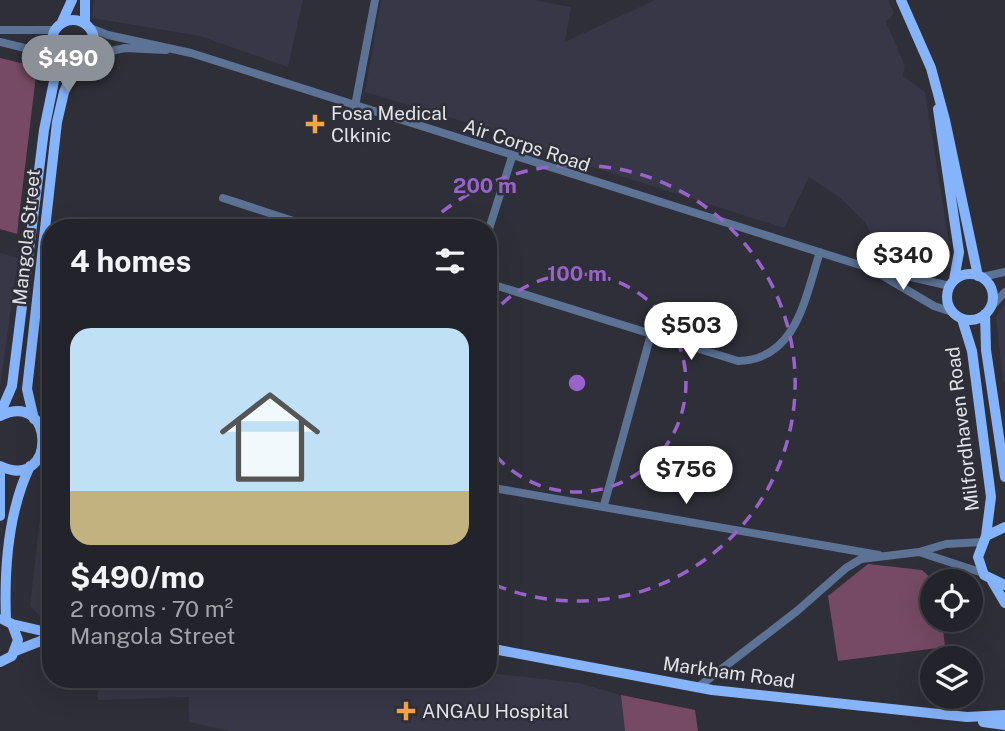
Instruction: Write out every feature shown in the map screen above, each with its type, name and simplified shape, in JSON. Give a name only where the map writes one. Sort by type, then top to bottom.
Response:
[{"type":"main road","points":[[72,0],[52,40],[58,56],[77,62],[88,56],[94,45],[88,26],[85,0]]},
{"type":"main road","points":[[904,1],[931,68],[954,149],[980,277]]},
{"type":"main road","points":[[58,27],[73,20],[88,26]]},
{"type":"main road","name":"Mangola Street","points":[[0,415],[12,386],[44,130],[58,56]]},
{"type":"main road","name":"Mangola Street","points":[[46,219],[57,121],[64,92],[77,62]]},
{"type":"main road","points":[[938,99],[944,167],[959,252],[952,283],[948,304],[957,315],[974,320],[988,311],[991,288],[980,277],[967,274],[952,283]]},
{"type":"main road","name":"Mangola Street","points":[[42,255],[27,389],[42,436]]},
{"type":"main road","name":"Milfordhaven Road","points":[[988,311],[986,350],[1005,477]]},
{"type":"main road","name":"Milfordhaven Road","points":[[957,315],[972,351],[991,497],[978,557],[987,577]]},
{"type":"main road","points":[[0,415],[21,412],[37,422]]},
{"type":"main road","name":"Mangola Street","points":[[32,464],[42,445]]},
{"type":"main road","points":[[0,466],[14,470],[32,464]]},
{"type":"main road","points":[[6,660],[18,634],[6,621],[7,577],[14,517],[20,489],[32,464]]},
{"type":"main road","points":[[0,473],[0,516]]},
{"type":"main road","points":[[984,539],[1005,527]]},
{"type":"main road","points":[[987,577],[1005,586]]},
{"type":"main road","points":[[987,577],[1005,603]]},
{"type":"main road","points":[[6,621],[42,632]]},
{"type":"main road","points":[[6,660],[42,640]]},
{"type":"main road","name":"Markham Road","points":[[497,650],[697,688],[967,717],[1005,725]]},
{"type":"main road","name":"Markham Road","points":[[967,717],[1005,715]]},
{"type":"street","points":[[355,106],[375,0]]},
{"type":"street","name":"Air Corps Road","points":[[88,26],[108,35],[183,51],[512,157],[863,265],[952,283]]},
{"type":"street","points":[[0,30],[58,27]]},
{"type":"street","points":[[0,42],[58,56]]},
{"type":"street","name":"Air Corps Road","points":[[88,56],[125,48],[183,51]]},
{"type":"street","points":[[492,219],[512,157]]},
{"type":"street","points":[[223,198],[287,219]]},
{"type":"street","points":[[497,286],[738,362],[761,357],[779,348],[791,334],[820,252]]},
{"type":"street","name":"Air Corps Road","points":[[863,265],[934,306],[957,315]]},
{"type":"street","points":[[980,277],[1005,272]]},
{"type":"street","points":[[988,311],[1005,292]]},
{"type":"street","points":[[604,505],[651,334]]},
{"type":"street","points":[[37,422],[42,425]]},
{"type":"street","points":[[32,464],[42,460]]},
{"type":"street","points":[[497,488],[879,555]]},
{"type":"street","points":[[697,688],[797,611],[846,568],[861,559],[919,552],[946,544],[984,539]]},
{"type":"street","points":[[919,552],[987,577]]},
{"type":"shaded area","points":[[94,0],[303,0],[288,67],[200,36],[92,18]]},
{"type":"shaded area","points":[[381,0],[534,0],[571,7],[565,42],[655,0],[888,0],[894,13],[886,22],[905,66],[903,76],[925,92],[953,267],[927,274],[885,262],[865,222],[839,197],[809,177],[784,228],[554,155],[478,126],[365,92]]},
{"type":"shaded area","points":[[0,58],[37,67],[17,234],[0,229]]},
{"type":"shaded area","points":[[0,253],[18,258],[0,387]]},
{"type":"shaded area","points":[[1005,302],[1005,382],[1003,382],[996,317]]},
{"type":"shaded area","points":[[42,500],[42,618],[30,606]]},
{"type":"shaded area","points":[[868,564],[920,570],[920,632],[943,632],[945,646],[920,646],[920,650],[838,661],[828,596]]},
{"type":"shaded area","name":"ANGAU Hospital","points":[[497,674],[579,683],[621,695],[625,731],[230,731],[189,722],[189,697],[98,700],[97,688],[497,688]]},
{"type":"shaded area","points":[[621,695],[695,710],[698,731],[625,731]]},
{"type":"place","name":"Fosa Medical Clkinic","points":[[315,124]]},
{"type":"place","name":"ANGAU Hospital","points":[[406,711]]}]
